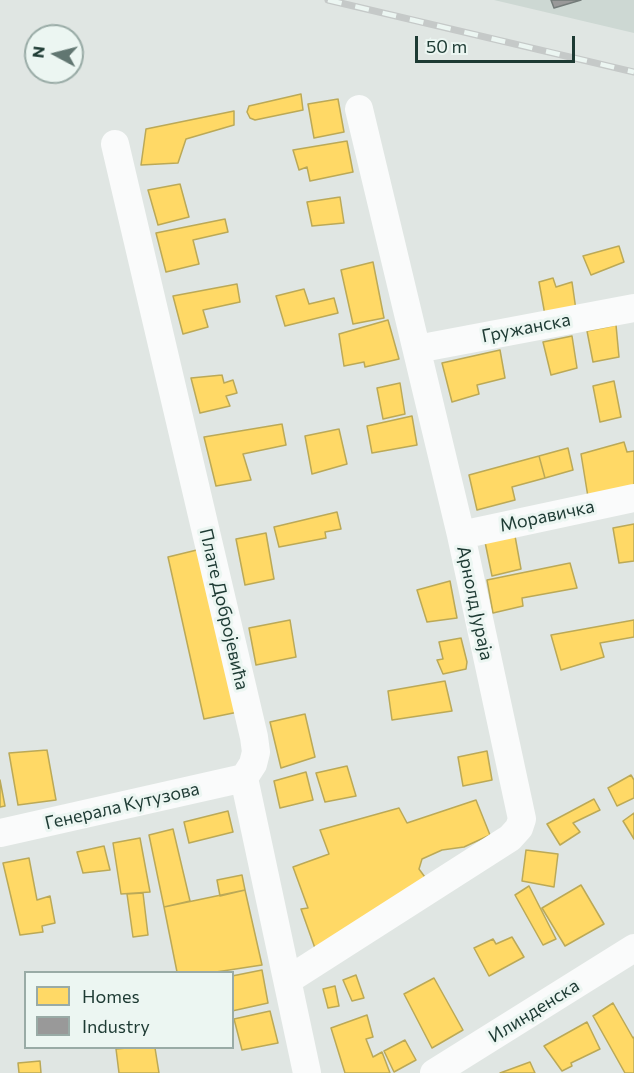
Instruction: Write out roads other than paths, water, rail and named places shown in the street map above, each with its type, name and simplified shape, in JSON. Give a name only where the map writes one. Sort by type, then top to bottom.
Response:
[{"type":"street","name":"Арнолд Јураја","points":[[288,980],[510,838],[519,828],[522,819],[461,535],[359,109]]},
{"type":"street","name":"Плате Добројевића","points":[[115,144],[254,737],[256,752],[253,764],[243,778]]},
{"type":"street","name":"Гружанска","points":[[417,349],[634,308]]},
{"type":"street","name":"Моравичка","points":[[461,535],[634,498]]},
{"type":"street","name":"Генерала Кутузова","points":[[0,833],[243,778]]},
{"type":"street","points":[[243,778],[307,1073]]},
{"type":"street","name":"Илинденска","points":[[434,1073],[634,948]]},
{"type":"railway","points":[[328,0],[634,72]]}]
